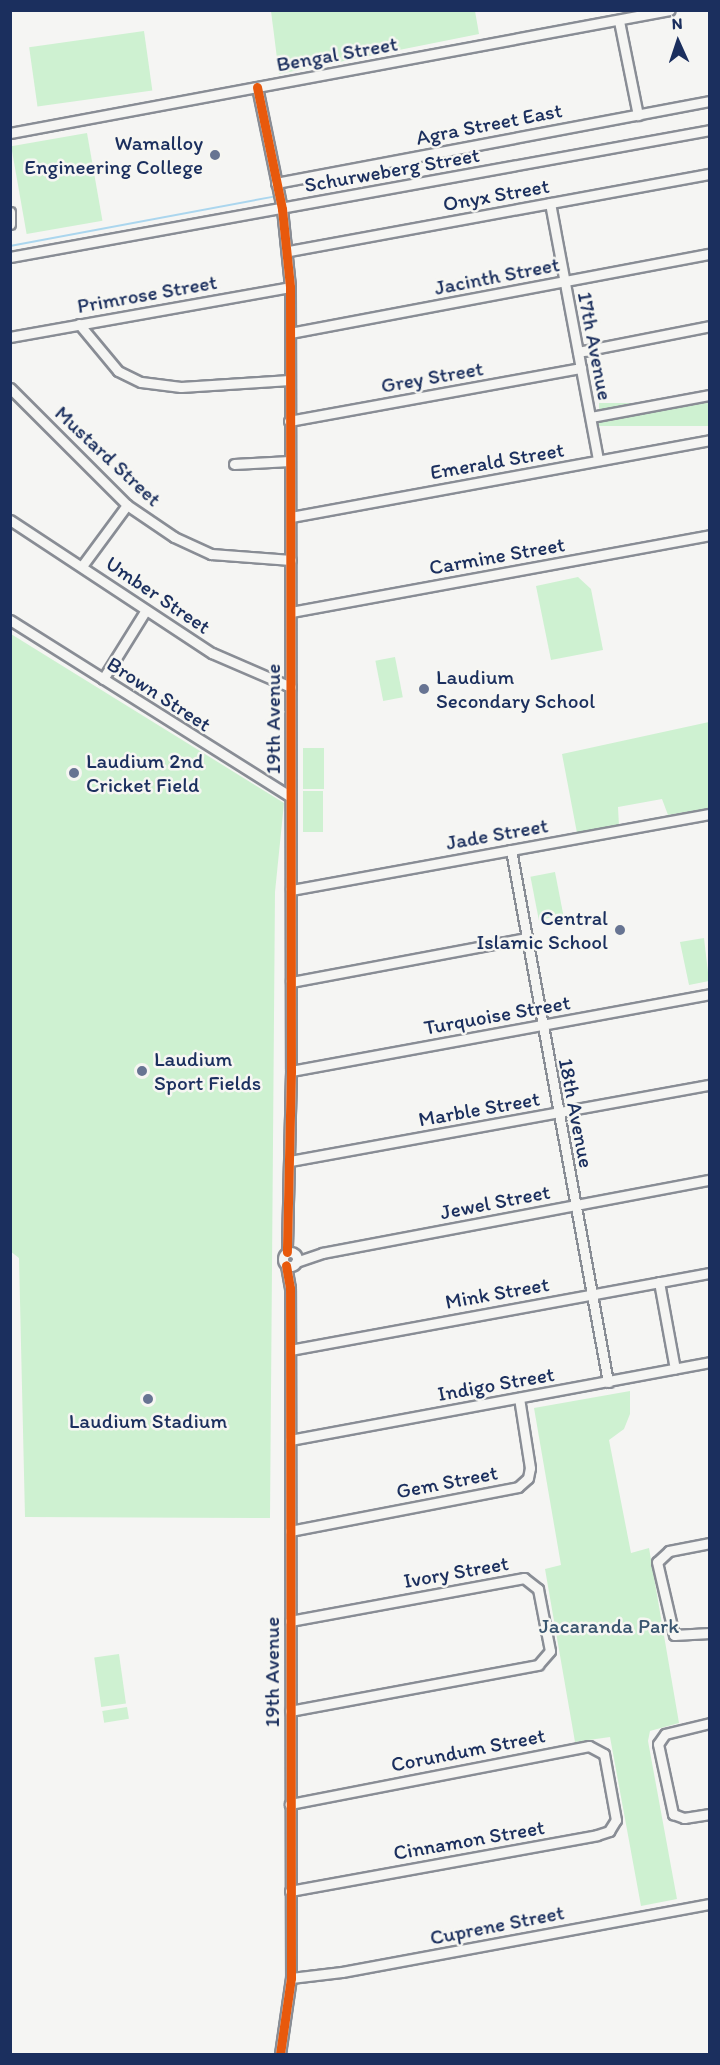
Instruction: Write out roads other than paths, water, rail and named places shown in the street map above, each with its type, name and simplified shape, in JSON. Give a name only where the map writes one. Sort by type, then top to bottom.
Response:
[{"type":"street","name":"Bengal Street","points":[[10,133],[670,10]]},
{"type":"street","points":[[619,21],[638,115]]},
{"type":"street","name":"19th Avenue","points":[[257,87],[289,251],[290,287],[291,1978],[280,2055]]},
{"type":"street","name":"Agra Street East","points":[[276,183],[710,101]]},
{"type":"street","name":"Schurweberg Street","points":[[10,257],[710,130]]},
{"type":"street","name":"Onyx Street","points":[[289,251],[710,174]]},
{"type":"street","name":"17th Avenue","points":[[550,203],[598,460]]},
{"type":"street","points":[[10,212],[10,224]]},
{"type":"street","name":"Jacinth Street","points":[[290,333],[710,254]]},
{"type":"street","name":"Primrose Street","points":[[10,337],[290,287]]},
{"type":"street","points":[[80,324],[118,370],[141,382],[181,387],[290,380]]},
{"type":"street","points":[[578,352],[710,326]]},
{"type":"street","name":"Grey Street","points":[[289,421],[581,368]]},
{"type":"street","name":"Mustard Street","points":[[10,388],[127,505],[174,537],[211,554],[291,560]]},
{"type":"street","points":[[591,417],[710,395]]},
{"type":"street","name":"Emerald Street","points":[[291,517],[710,440]]},
{"type":"street","points":[[234,464],[290,461]]},
{"type":"street","points":[[82,566],[127,505]]},
{"type":"street","name":"Umber Street","points":[[10,520],[229,662],[291,687]]},
{"type":"street","name":"Carmine Street","points":[[291,612],[710,535]]},
{"type":"street","points":[[103,680],[146,610]]},
{"type":"street","name":"Brown Street","points":[[10,620],[290,796]]},
{"type":"street","name":"Jade Street","points":[[291,890],[710,814]]},
{"type":"street","name":"18th Avenue","points":[[511,850],[525,938],[608,1382]]},
{"type":"street","points":[[291,982],[525,938]]},
{"type":"street","name":"Turquoise Street","points":[[291,1071],[710,994]]},
{"type":"street","name":"Marble Street","points":[[290,1161],[710,1085]]},
{"type":"street","name":"Jewel Street","points":[[292,1258],[710,1180]]},
{"type":"street","name":"Mink Street","points":[[290,1350],[710,1273]]},
{"type":"street","points":[[659,1282],[675,1369]]},
{"type":"street","name":"Indigo Street","points":[[290,1440],[710,1362]]},
{"type":"street","name":"Gem Street","points":[[290,1531],[518,1487],[528,1478],[530,1468],[519,1398]]},
{"type":"street","points":[[710,1543],[663,1553],[657,1566],[674,1635],[710,1633]]},
{"type":"street","name":"Ivory Street","points":[[290,1621],[524,1578],[538,1589],[550,1651],[544,1662],[532,1666],[290,1711]]},
{"type":"street","points":[[710,1723],[669,1732],[658,1740],[673,1814],[684,1818],[710,1814]]},
{"type":"street","name":"Corundum Street","points":[[290,1801],[589,1746],[604,1754],[611,1789]]},
{"type":"street","name":"Cinnamon Street","points":[[290,1891],[604,1833],[616,1820],[611,1789]]},
{"type":"street","name":"Cuprene Street","points":[[291,1978],[710,1904]]},
{"type":"waterway","points":[[10,246],[272,197]]},
{"type":"place","name":"Wamalloy Engineering College","points":[[215,155]]},
{"type":"place","name":"Laudium Secondary School","points":[[424,689]]},
{"type":"place","name":"Laudium 2nd Cricket Field","points":[[74,773]]},
{"type":"place","name":"Central Islamic School","points":[[620,930]]},
{"type":"place","name":"Laudium Sport Fields","points":[[142,1071]]},
{"type":"place","name":"Laudium Stadium","points":[[148,1399]]},
{"type":"park label","name":"Jacaranda Park","points":[[609,1626]]}]
